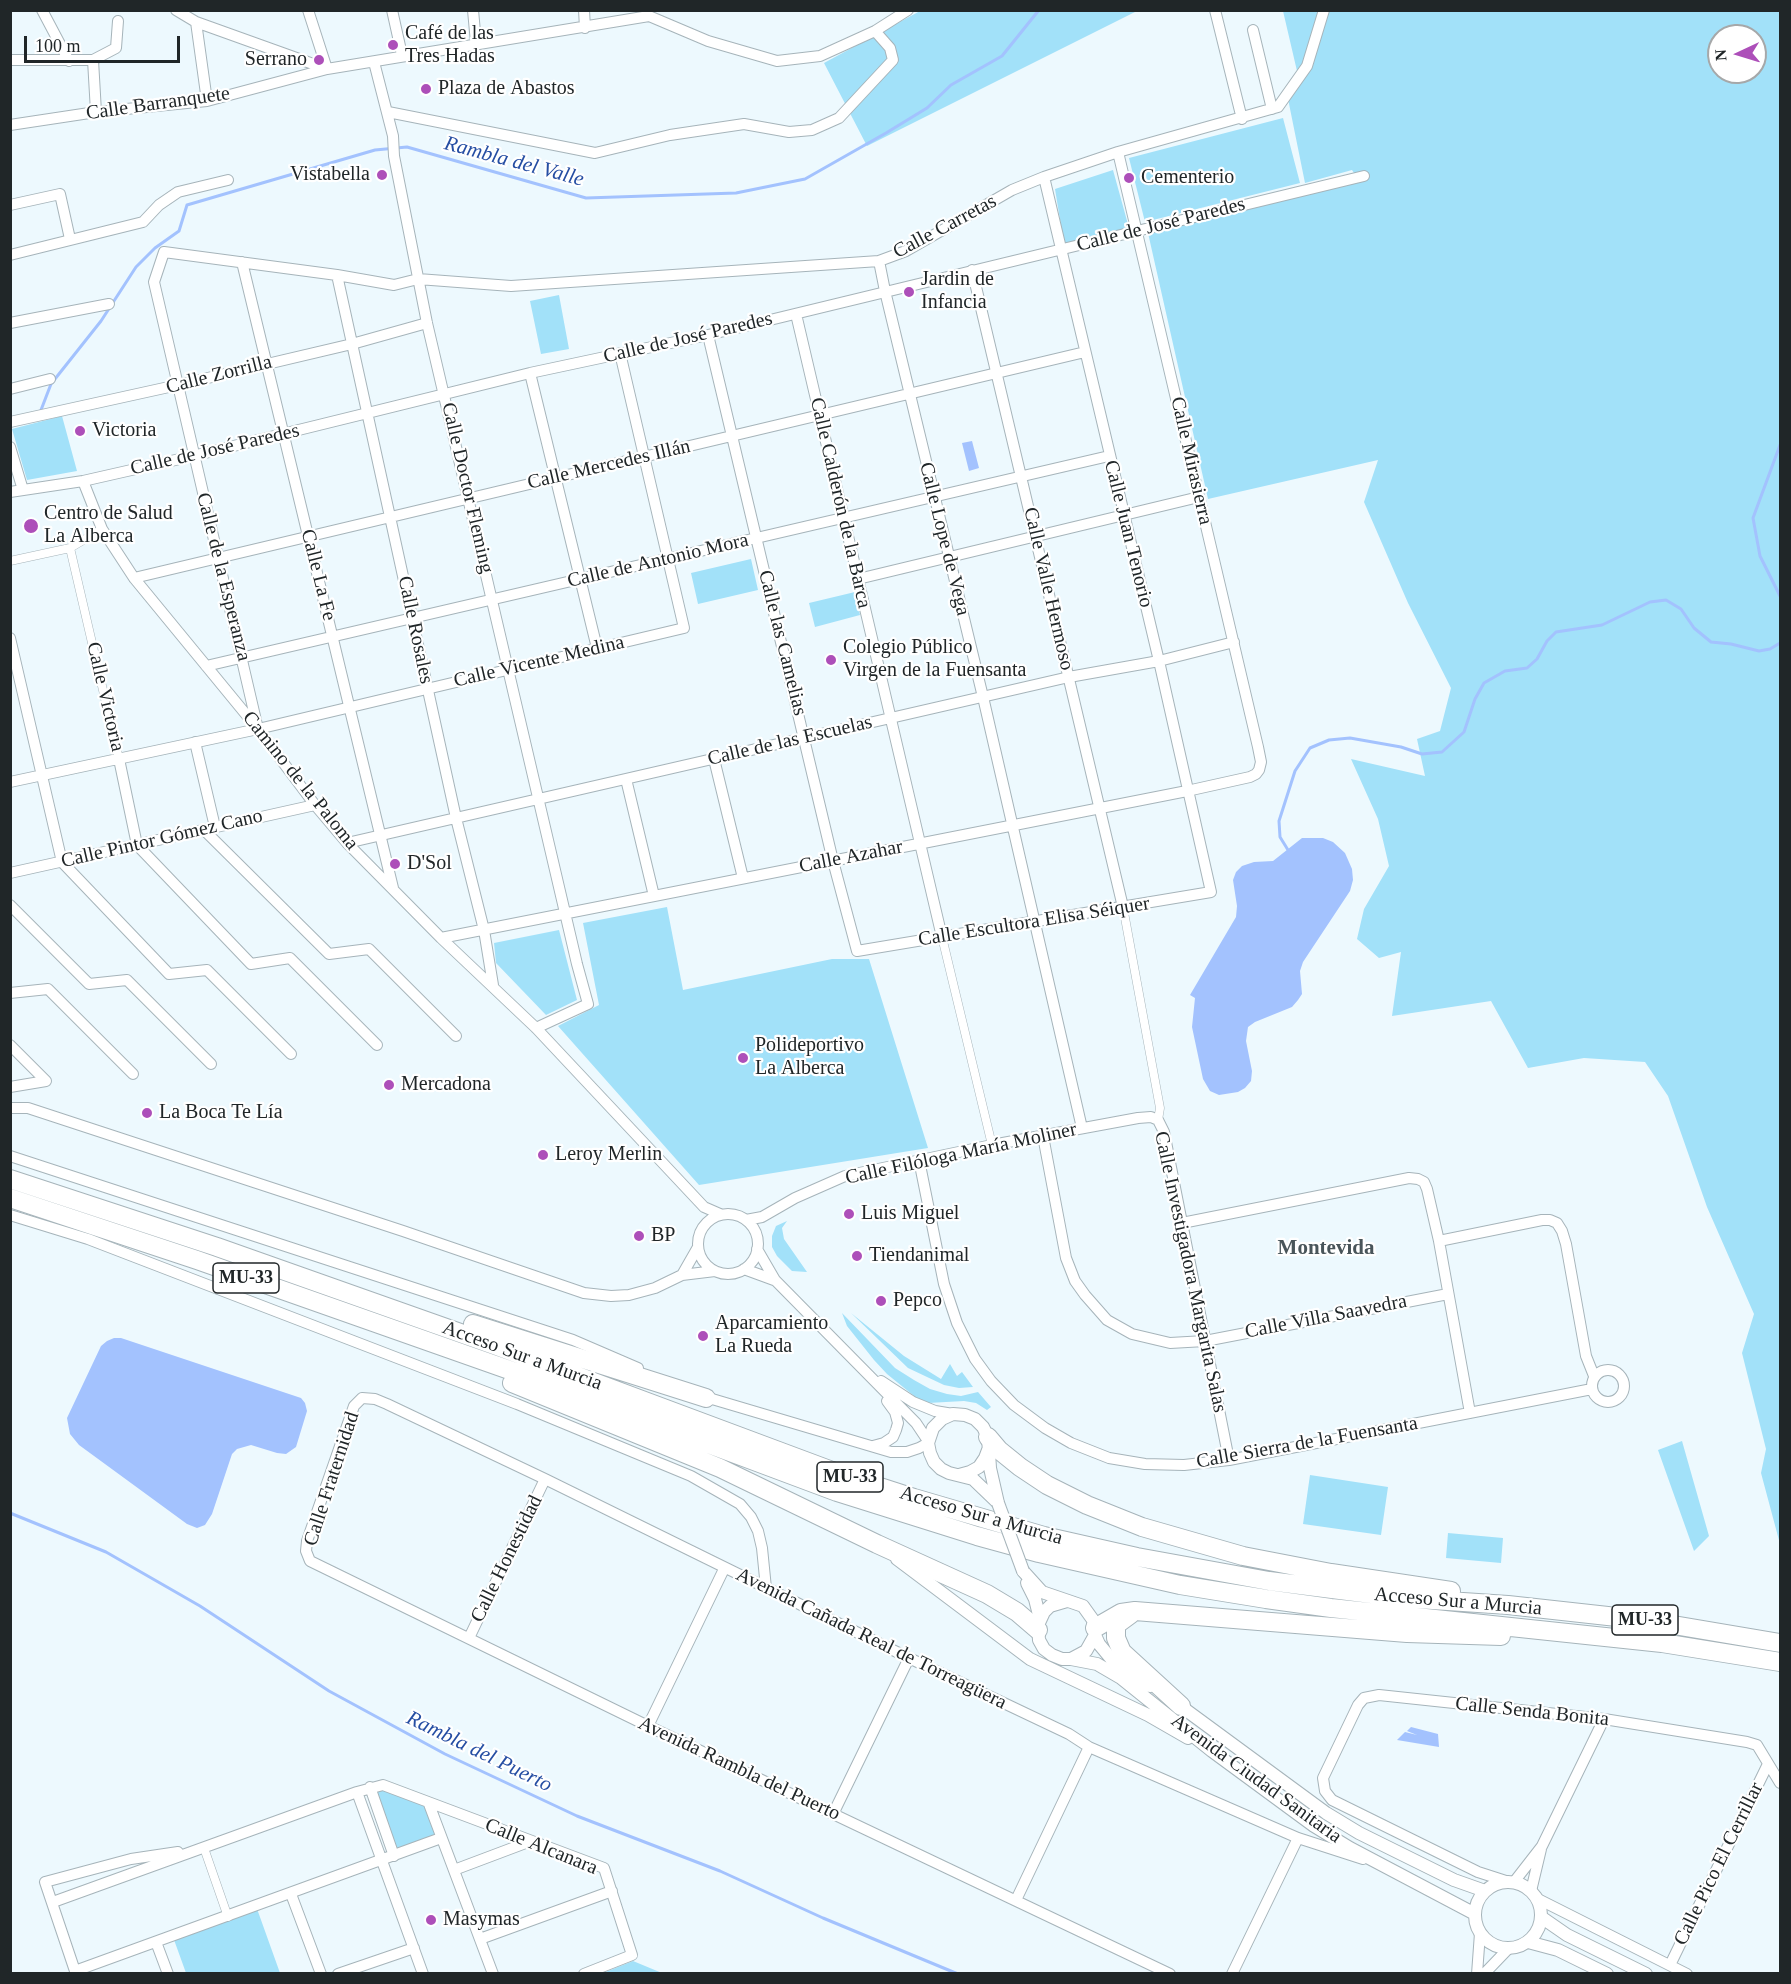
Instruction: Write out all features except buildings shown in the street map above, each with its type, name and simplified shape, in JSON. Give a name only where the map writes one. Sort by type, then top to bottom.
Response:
[{"type":"highway","name":"Acceso Sur a Murcia","points":[[10,1179],[217,1247],[497,1346],[843,1475],[981,1519],[1102,1550],[1228,1575],[1403,1598],[1508,1605],[1644,1620],[1780,1643]]},
{"type":"highway","name":"Acceso Sur a Murcia","points":[[10,1198],[176,1253],[481,1360],[837,1492],[1039,1553],[1137,1576],[1266,1599],[1342,1610],[1662,1643],[1780,1662]]},
{"type":"highway","points":[[217,1247],[706,1398]]},
{"type":"highway","points":[[481,1360],[489,1374],[720,1468],[987,1594],[1039,1625]]},
{"type":"highway","points":[[988,1442],[1047,1485],[1087,1505],[1142,1527],[1243,1556],[1331,1573],[1455,1591],[1508,1605]]},
{"type":"highway","points":[[1135,1611],[1116,1625],[1116,1638],[1122,1652],[1181,1706]]},
{"type":"highway","points":[[1095,1631],[1121,1613],[1135,1611],[1407,1633],[1510,1637],[1565,1632]]},
{"type":"street","points":[[42,10],[69,61]]},
{"type":"street","points":[[308,10],[327,69]]},
{"type":"street","points":[[392,10],[402,55]]},
{"type":"street","points":[[473,10],[476,44]]},
{"type":"street","points":[[584,10],[585,28]]},
{"type":"street","name":"Calle Barranquete","points":[[10,124],[96,112],[207,101],[327,69],[649,16],[708,41],[777,60],[820,56],[875,31],[908,10]]},
{"type":"street","points":[[1215,10],[1242,119]]},
{"type":"street","name":"Calle Carretas","points":[[164,252],[337,275],[394,285],[418,279],[511,286],[879,261],[906,251],[1012,190],[1044,177],[1118,152],[1242,119],[1278,107],[1306,66],[1324,10]]},
{"type":"street","points":[[180,11],[196,21],[327,69]]},
{"type":"street","points":[[10,60],[93,60],[116,48],[118,21]]},
{"type":"street","points":[[196,21],[207,101]]},
{"type":"street","points":[[1254,30],[1272,109]]},
{"type":"street","points":[[387,112],[595,153],[670,135],[744,124],[789,132],[812,130],[839,118],[893,60],[890,48],[875,31]]},
{"type":"street","points":[[93,60],[96,112]]},
{"type":"street","name":"Calle Doctor Fleming","points":[[374,62],[393,136],[394,156],[427,323],[588,1004],[536,1028]]},
{"type":"street","name":"Calle Mirasierra","points":[[1118,152],[1234,642],[1260,760],[1259,770]]},
{"type":"street","name":"Calle de José Paredes","points":[[10,492],[83,481],[193,456],[445,394],[796,314],[1364,176]]},
{"type":"street","name":"Calle Juan Tenorio","points":[[1044,177],[1159,661],[1211,892]]},
{"type":"street","points":[[10,255],[143,222],[159,205],[178,192],[228,180]]},
{"type":"street","points":[[10,205],[60,194],[70,239]]},
{"type":"street","name":"Calle de la Esperanza","points":[[164,252],[153,282],[258,729]]},
{"type":"street","name":"Calle Lope de Vega","points":[[879,261],[1083,1128]]},
{"type":"street","name":"Calle La Fe","points":[[242,262],[393,889]]},
{"type":"street","name":"Calle Valle Hermoso","points":[[972,270],[1123,907]]},
{"type":"street","name":"Calle Rosales","points":[[337,275],[456,818],[484,930],[493,985]]},
{"type":"street","points":[[10,323],[109,304]]},
{"type":"street","name":"Calle Calderón de la Barca","points":[[796,314],[942,937]]},
{"type":"street","name":"Calle Zorrilla","points":[[10,422],[178,386],[352,344],[427,323]]},
{"type":"street","name":"Calle las Camelias","points":[[708,335],[833,861],[857,951]]},
{"type":"street","name":"Calle Mercedes Illán","points":[[134,578],[1085,352]]},
{"type":"street","points":[[620,353],[668,558]]},
{"type":"street","points":[[530,374],[597,648]]},
{"type":"street","points":[[10,389],[50,379]]},
{"type":"street","points":[[11,454],[23,490]]},
{"type":"street","name":"Calle de Antonio Mora","points":[[206,666],[1109,456]]},
{"type":"street","name":"Camino de la Paloma","points":[[83,481],[102,529],[134,578],[258,729],[315,805],[347,843],[441,938],[536,1028],[704,1207],[720,1214]]},
{"type":"street","points":[[858,579],[1199,497]]},
{"type":"street","points":[[10,561],[70,548],[102,529]]},
{"type":"street","name":"Calle Victoria","points":[[70,548],[137,846]]},
{"type":"street","name":"Calle Vicente Medina","points":[[10,782],[258,729],[684,628],[668,558]]},
{"type":"street","points":[[10,638],[62,862],[169,974],[207,970],[291,1054]]},
{"type":"street","name":"Calle de las Escuelas","points":[[347,843],[1069,677],[1159,661],[1234,642]]},
{"type":"street","points":[[195,742],[209,829],[329,954],[369,949],[456,1036]]},
{"type":"street","points":[[714,759],[743,878]]},
{"type":"street","name":"Calle Azahar","points":[[441,938],[1187,791],[1250,777],[1259,770]]},
{"type":"street","points":[[626,779],[654,896]]},
{"type":"street","name":"Calle Pintor Gómez Cano","points":[[10,873],[315,805]]},
{"type":"street","points":[[137,846],[251,964],[290,958],[377,1045]]},
{"type":"street","name":"Calle Escultora Elisa Séiquer","points":[[857,951],[1211,892]]},
{"type":"street","points":[[10,905],[89,984],[127,980],[211,1064]]},
{"type":"street","name":"Calle Investigadora Margarita Salas","points":[[1123,907],[1160,1108],[1158,1120],[1164,1132],[1229,1460]]},
{"type":"street","points":[[942,937],[992,1145]]},
{"type":"street","points":[[10,993],[48,989],[133,1074]]},
{"type":"street","points":[[10,1045],[46,1081],[10,1087]]},
{"type":"street","points":[[10,1108],[28,1108],[584,1293],[611,1296],[639,1293],[682,1275],[715,1271]]},
{"type":"street","name":"Calle Filóloga María Moliner","points":[[747,1220],[771,1213],[795,1198],[845,1176],[1083,1128],[1151,1117],[1158,1120]]},
{"type":"street","name":"Calle Villa Saavedra","points":[[1042,1136],[1066,1258],[1075,1281],[1107,1320],[1132,1334],[1170,1343],[1205,1341],[1448,1294]]},
{"type":"street","points":[[10,1156],[573,1340],[706,1398],[891,1452],[908,1452],[920,1448],[928,1442],[933,1428],[942,1419],[954,1414]]},
{"type":"street","name":"Calle Sierra de la Fuensanta","points":[[919,1160],[944,1284],[957,1323],[975,1359],[991,1381],[1014,1405],[1045,1428],[1071,1443],[1109,1458],[1145,1464],[1184,1465],[1229,1460],[1592,1389]]},
{"type":"street","points":[[1182,1223],[1409,1178],[1424,1182],[1438,1241],[1470,1413]]},
{"type":"street","name":"Camino de la Paloma","points":[[704,1207],[708,1220]]},
{"type":"street","name":"Calle Filóloga María Moliner","points":[[757,1234],[771,1213]]},
{"type":"street","points":[[682,1275],[698,1247],[700,1232],[708,1220],[720,1214],[732,1214],[747,1220],[757,1234],[757,1249],[751,1263],[744,1269],[725,1274],[707,1265],[698,1247]]},
{"type":"street","points":[[10,1215],[88,1239],[517,1404],[691,1476],[740,1504],[751,1516],[762,1548],[766,1588]]},
{"type":"street","points":[[1438,1241],[1542,1220],[1557,1223],[1566,1244],[1586,1356],[1594,1376],[1592,1389],[1594,1395],[1605,1402],[1617,1400],[1624,1389],[1622,1376],[1612,1369],[1599,1372],[1594,1376]]},
{"type":"street","points":[[757,1249],[775,1280],[916,1423],[928,1442],[934,1462],[940,1469],[973,1479],[998,1503]]},
{"type":"street","points":[[744,1269],[775,1280]]},
{"type":"street","points":[[861,1368],[896,1412],[898,1423],[892,1437],[884,1443],[870,1446]]},
{"type":"street","points":[[861,1368],[913,1402],[935,1412],[965,1415],[975,1419],[983,1427],[988,1442],[990,1468],[998,1503],[1023,1570],[1035,1599],[1039,1640],[1044,1649],[1062,1659],[1071,1659],[1086,1651],[1091,1645],[1095,1631],[1089,1612],[1075,1602],[1042,1593],[1023,1570]]},
{"type":"street","name":"Avenida Cañada Real de Torreagüera","points":[[362,1398],[375,1399],[387,1404],[545,1479],[724,1569],[1069,1734],[1089,1747],[1298,1838],[1386,1867]]},
{"type":"street","name":"Calle Fraternidad","points":[[310,1561],[306,1551],[307,1541],[348,1419],[354,1406],[362,1398]]},
{"type":"street","points":[[959,1474],[979,1467],[985,1458],[988,1442]]},
{"type":"street","name":"Calle Honestidad","points":[[469,1638],[545,1479]]},
{"type":"street","points":[[877,1544],[1030,1659],[1148,1715],[1212,1751]]},
{"type":"street","name":"Avenida Rambla del Puerto","points":[[310,1561],[648,1726],[1170,1974]]},
{"type":"street","points":[[648,1726],[724,1569]]},
{"type":"street","points":[[1039,1625],[1050,1606],[1067,1601]]},
{"type":"street","name":"Avenida Ciudad Sanitaria","points":[[1095,1631],[1099,1644],[1113,1662],[1181,1706],[1326,1813],[1359,1833],[1454,1880],[1485,1891]]},
{"type":"street","points":[[833,1814],[909,1658]]},
{"type":"street","name":"Avenida Ciudad Sanitaria","points":[[1071,1659],[1097,1664],[1121,1678],[1212,1751],[1314,1826],[1475,1914]]},
{"type":"street","name":"Calle Senda Bonita","points":[[1511,1882],[1478,1872],[1332,1800],[1325,1791],[1323,1778],[1358,1705],[1364,1698],[1371,1696],[1604,1719],[1747,1742],[1757,1745],[1780,1783]]},
{"type":"street","points":[[1511,1882],[1542,1846],[1604,1719]]},
{"type":"street","points":[[1016,1900],[1089,1747]]},
{"type":"street","name":"Calle Pico El Cerrillar","points":[[1670,1965],[1768,1764]]},
{"type":"street","name":"Calle Alcanara","points":[[370,1787],[383,1785],[604,1868],[633,1955],[584,1974]]},
{"type":"street","points":[[53,1902],[370,1787],[394,1856]]},
{"type":"street","points":[[357,1792],[423,1974]]},
{"type":"street","points":[[429,1803],[493,1974]]},
{"type":"street","points":[[204,1848],[131,1859],[45,1882],[76,1972],[441,1838]]},
{"type":"street","points":[[1232,1974],[1298,1838]]},
{"type":"street","points":[[454,1870],[531,1841]]},
{"type":"street","points":[[1480,1933],[1494,1946],[1508,1949],[1522,1946],[1538,1931],[1541,1917],[1534,1895],[1542,1846]]},
{"type":"street","points":[[204,1848],[228,1917]]},
{"type":"street","points":[[1477,1974],[1480,1933],[1475,1914],[1480,1898],[1485,1891],[1496,1884],[1511,1882],[1687,1974]]},
{"type":"street","points":[[480,1939],[612,1891]]},
{"type":"street","points":[[291,1894],[321,1974]]},
{"type":"street","points":[[1541,1917],[1567,1935],[1646,1974]]},
{"type":"street","points":[[156,1942],[168,1974]]},
{"type":"street","points":[[1528,1942],[1558,1950],[1607,1974]]},
{"type":"street","points":[[338,1974],[414,1948]]},
{"type":"street","points":[[1484,1974],[1508,1949]]},
{"type":"shaded area","points":[[920,11],[1137,11],[867,146],[824,63]]},
{"type":"shaded area","points":[[1283,11],[1780,11],[1780,1544],[1761,1473],[1766,1449],[1742,1353],[1754,1314],[1707,1207],[1668,1096],[1645,1062],[1584,1058],[1528,1068],[1491,1001],[1392,1016],[1401,952],[1379,958],[1357,939],[1364,909],[1389,866],[1378,819],[1351,759],[1425,776],[1417,739],[1440,731],[1451,688],[1408,603],[1364,502],[1378,460],[1208,499],[1148,233],[1360,182],[1352,170],[1305,183],[1286,89],[1297,71]]},
{"type":"shaded area","points":[[1283,118],[1300,183],[1145,222],[1129,158]]},
{"type":"shaded area","points":[[1113,170],[1129,228],[1064,244],[1055,189]]},
{"type":"shaded area","points":[[559,295],[569,349],[541,354],[530,301]]},
{"type":"shaded area","points":[[62,416],[77,471],[27,480],[12,429]]},
{"type":"shaded area","points":[[972,441],[979,468],[969,471],[962,443]]},
{"type":"shaded area","points":[[751,559],[758,590],[698,604],[691,573]]},
{"type":"shaded area","points":[[855,592],[860,615],[815,627],[809,603]]},
{"type":"shaded area","points":[[1302,838],[1323,838],[1333,842],[1345,853],[1352,869],[1353,880],[1350,891],[1303,962],[1300,971],[1302,994],[1298,1000],[1292,1007],[1248,1027],[1246,1041],[1252,1071],[1251,1081],[1238,1092],[1219,1095],[1210,1091],[1203,1079],[1192,1027],[1195,998],[1190,995],[1236,917],[1237,906],[1233,880],[1236,872],[1242,866],[1254,862],[1273,861]]},
{"type":"shaded area","name":"Polideportivo La Alberca","points":[[667,907],[683,990],[832,959],[869,959],[928,1148],[699,1185],[558,1026],[599,1005],[583,923]]},
{"type":"shaded area","points":[[559,930],[577,1000],[546,1015],[496,963],[494,943]]},
{"type":"shaded area","points":[[787,1221],[782,1228],[784,1239],[807,1272],[792,1271],[777,1256],[772,1247],[772,1236],[776,1226]]},
{"type":"shaded area","points":[[842,1313],[895,1368],[914,1380],[930,1389],[947,1394],[961,1396],[978,1392],[991,1407],[987,1410],[976,1403],[964,1401],[928,1403],[919,1400],[887,1374],[874,1360],[847,1326]]},
{"type":"shaded area","points":[[851,1313],[904,1356],[941,1379],[950,1364],[957,1376],[962,1372],[973,1387],[959,1388],[944,1385],[908,1368]]},
{"type":"shaded area","points":[[114,1338],[121,1338],[301,1398],[307,1411],[296,1447],[286,1454],[251,1445],[237,1449],[232,1454],[212,1514],[205,1525],[197,1528],[187,1524],[79,1445],[70,1434],[67,1418],[101,1346]]},
{"type":"shaded area","points":[[1682,1441],[1709,1536],[1694,1551],[1658,1450]]},
{"type":"shaded area","points":[[1310,1475],[1388,1487],[1381,1535],[1303,1524]]},
{"type":"shaded area","points":[[1448,1533],[1503,1538],[1501,1563],[1446,1558]]},
{"type":"shaded area","points":[[1411,1727],[1438,1734],[1439,1747],[1397,1740],[1405,1732],[1417,1735],[1407,1731]]},
{"type":"shaded area","points":[[383,1785],[429,1804],[441,1838],[394,1856],[370,1787]]},
{"type":"shaded area","points":[[256,1906],[280,1973],[186,1973],[173,1937]]},
{"type":"shaded area","points":[[633,1961],[662,1973],[603,1973]]},
{"type":"waterway","name":"Rambla del Valle","points":[[41,410],[51,384],[101,321],[136,267],[155,248],[179,231],[187,205],[375,150],[407,147],[586,198],[736,193],[805,179],[927,108],[951,85],[1002,56],[1039,10]]},
{"type":"waterway","points":[[1780,445],[1753,518],[1760,556],[1780,596]]},
{"type":"waterway","points":[[1288,850],[1280,837],[1279,821],[1295,771],[1310,748],[1329,740],[1350,738],[1401,747],[1422,754],[1442,752],[1464,732],[1475,699],[1484,683],[1505,671],[1527,668],[1537,659],[1547,641],[1556,632],[1602,625],[1650,602],[1666,600],[1681,609],[1694,628],[1711,642],[1759,651],[1770,649],[1780,643]]},
{"type":"waterway","name":"Rambla del Puerto","points":[[10,1513],[106,1552],[200,1606],[329,1691],[445,1754],[577,1816],[720,1871],[823,1918],[958,1974]]},
{"type":"place","name":"Café de las Tres Hadas","points":[[393,45]]},
{"type":"place","name":"Serrano","points":[[319,60]]},
{"type":"place","name":"Plaza de Abastos","points":[[426,89]]},
{"type":"place","name":"Vistabella","points":[[382,175]]},
{"type":"place","name":"Cementerio","points":[[1129,178]]},
{"type":"place","name":"Jardin de Infancia","points":[[909,292]]},
{"type":"place","name":"Victoria","points":[[80,431]]},
{"type":"place","name":"Centro de Salud La Alberca","points":[[31,526]]},
{"type":"place","name":"Colegio Público Virgen de la Fuensanta","points":[[831,660]]},
{"type":"place","name":"D'Sol","points":[[395,864]]},
{"type":"place","name":"Polideportivo La Alberca","points":[[743,1058]]},
{"type":"place","name":"Mercadona","points":[[389,1085]]},
{"type":"place","name":"La Boca Te Lía","points":[[147,1113]]},
{"type":"place","name":"Leroy Merlin","points":[[543,1155]]},
{"type":"place","name":"Luis Miguel","points":[[849,1214]]},
{"type":"place","name":"BP","points":[[639,1236]]},
{"type":"place","name":"Tiendanimal","points":[[857,1256]]},
{"type":"place","name":"Pepco","points":[[881,1301]]},
{"type":"place","name":"Aparcamiento La Rueda","points":[[703,1336]]},
{"type":"place","name":"Masymas","points":[[431,1920]]},
{"type":"district","name":"Montevida","points":[[1326,1249]]}]
